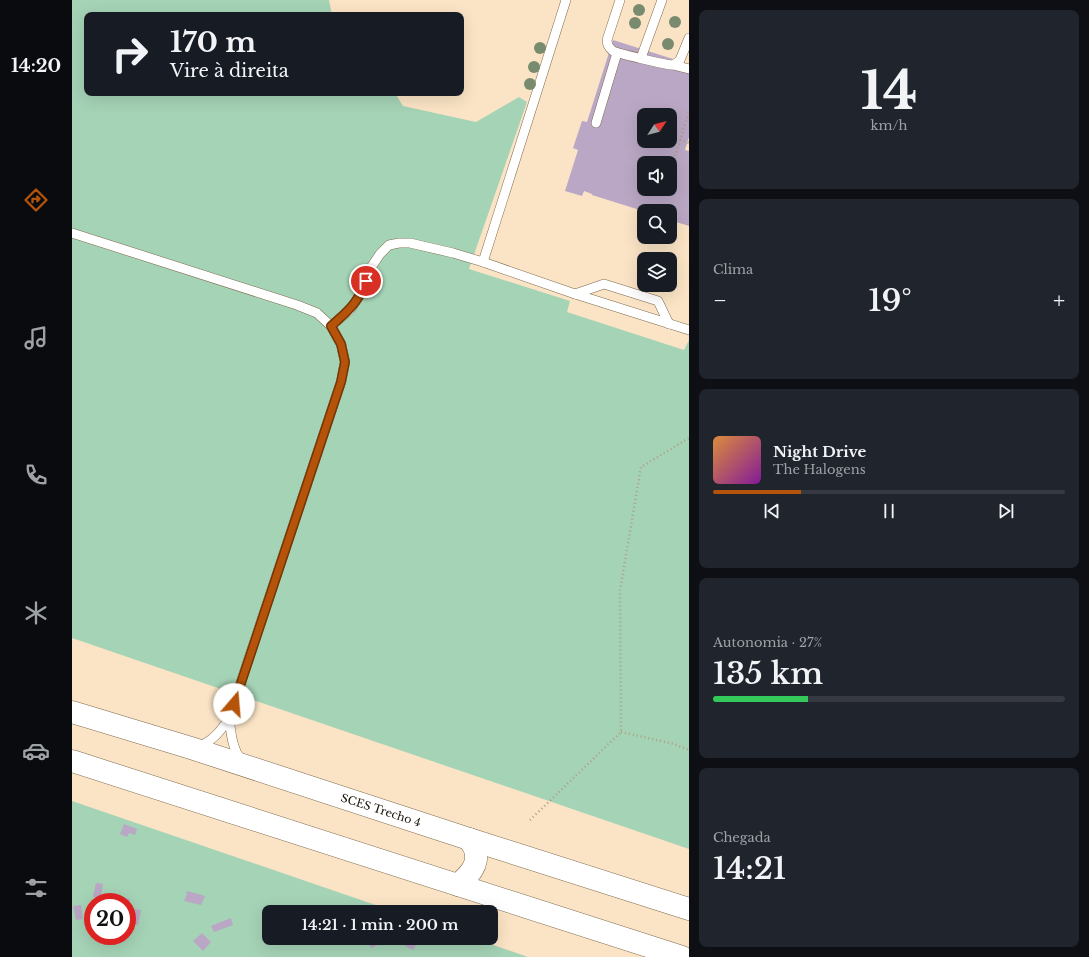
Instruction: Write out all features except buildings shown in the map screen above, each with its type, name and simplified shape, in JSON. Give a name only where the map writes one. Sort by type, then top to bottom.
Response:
[{"type":"main road","name":"SCES Trecho 4","points":[[72,712],[191,748],[689,909]]},
{"type":"main road","points":[[72,761],[682,957]]},
{"type":"main road","points":[[458,885],[469,875],[475,865],[475,851],[469,839]]},
{"type":"lane","points":[[482,262],[566,0]]},
{"type":"lane","points":[[620,0],[607,40],[608,46],[617,53],[689,69]]},
{"type":"lane","points":[[641,58],[662,0]]},
{"type":"lane","points":[[673,65],[680,60],[689,38]]},
{"type":"lane","points":[[596,123],[617,53]]},
{"type":"lane","points":[[72,233],[297,305],[317,313],[331,326],[341,344],[345,362],[341,382],[229,718],[222,730],[212,739],[203,745],[191,748]]},
{"type":"lane","points":[[331,326],[350,310],[362,292],[370,269],[380,254],[389,245],[410,243],[482,262],[575,294],[689,330]]},
{"type":"lane","points":[[575,294],[604,284],[658,301],[670,324]]},
{"type":"lane","points":[[229,718],[234,745],[238,756],[246,766]]},
{"type":"path","points":[[675,156],[689,112]]},
{"type":"path","points":[[680,140],[689,143]]},
{"type":"path","points":[[530,820],[621,732],[620,590],[641,467],[689,438]]},
{"type":"path","points":[[621,732],[674,744],[689,750]]},
{"type":"green space","points":[[72,0],[329,0],[331,12],[84,12],[84,96],[397,96],[403,106],[476,122],[519,97],[527,102],[469,269],[570,301],[567,312],[684,350],[689,340],[689,849],[72,638]]},
{"type":"green space","points":[[72,801],[376,905],[262,905],[262,945],[493,945],[528,957],[72,957]]},
{"type":"route","points":[[234,704],[341,382],[345,362],[341,344],[331,326],[350,310],[362,292],[366,281]]}]
